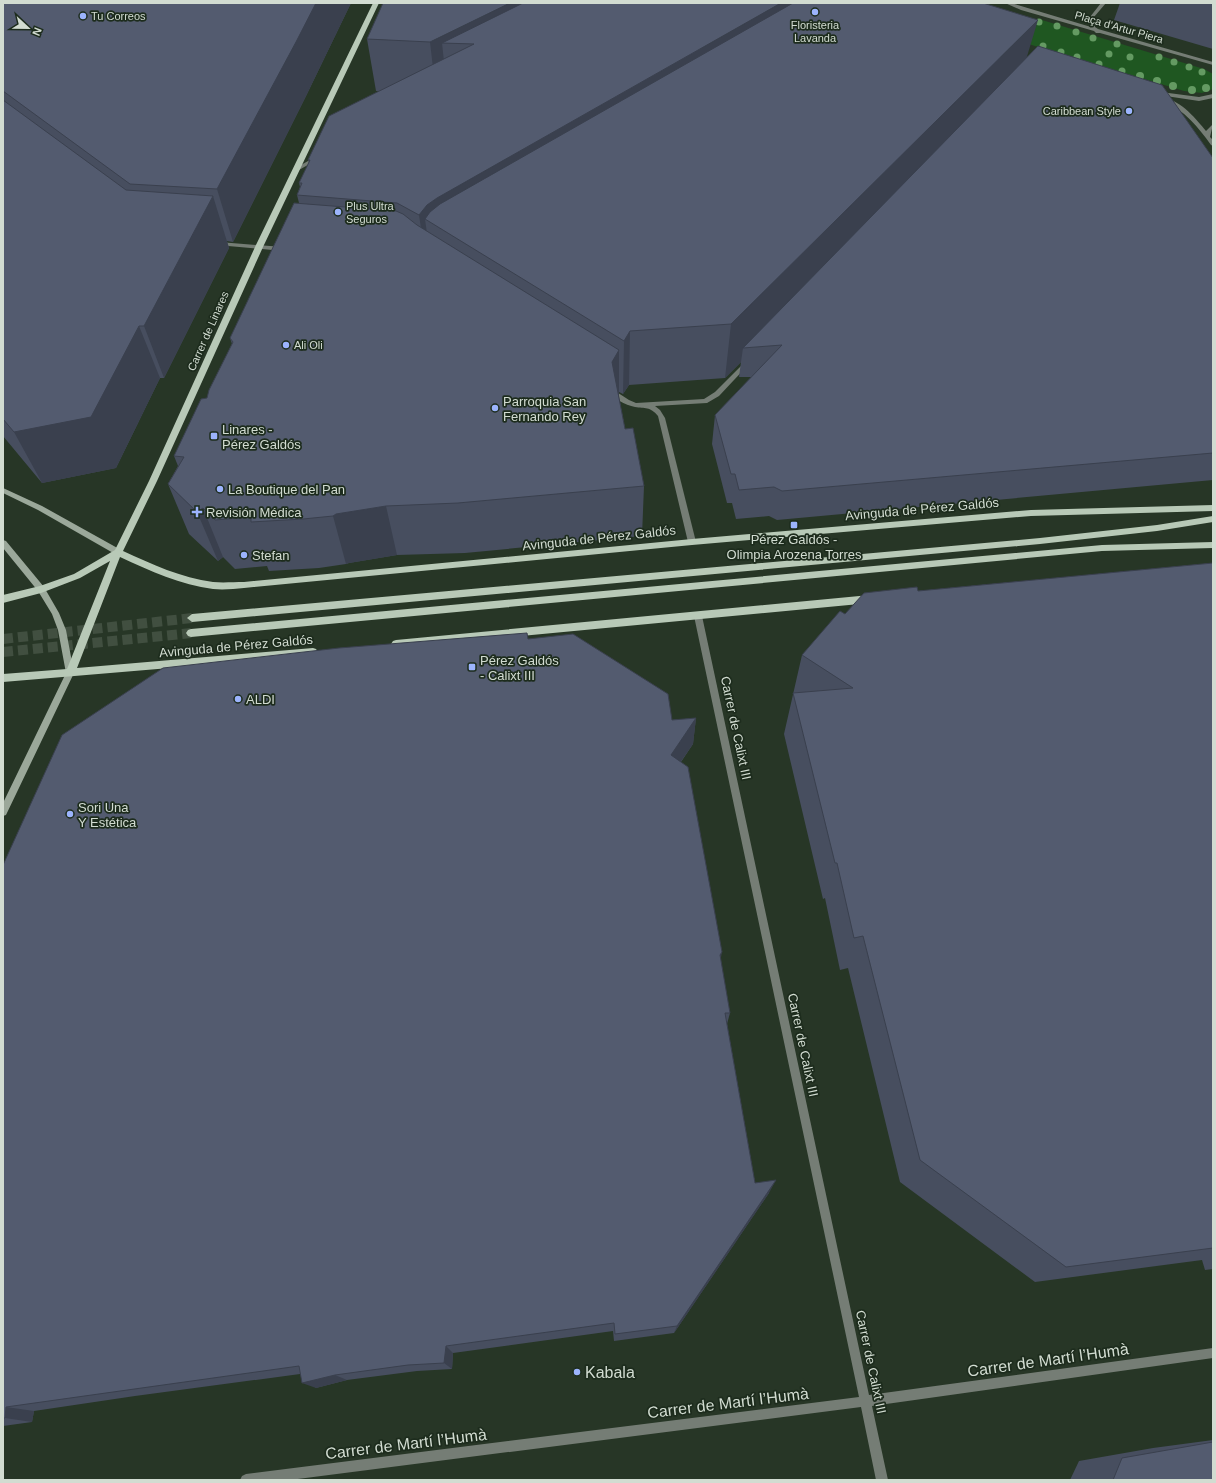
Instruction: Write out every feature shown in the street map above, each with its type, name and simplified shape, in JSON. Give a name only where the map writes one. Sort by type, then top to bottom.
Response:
[{"type":"main road","name":"Carrer de Linares","points":[[70,673],[118,552],[153,480],[259,247],[376,3]]},
{"type":"main road","points":[[3,490],[40,508],[118,552]]},
{"type":"main road","name":"Avinguda de Pérez Galdós","points":[[118,552],[164,572],[190,580],[214,585],[244,585],[692,542],[1030,513],[1213,508]]},
{"type":"main road","points":[[192,618],[1040,541],[1157,528],[1213,518]]},
{"type":"main road","points":[[3,543],[42,589],[55,613],[62,630],[70,673],[3,812]]},
{"type":"main road","name":"Avinguda de Pérez Galdós","points":[[191,633],[1102,548],[1213,545]]},
{"type":"main road","points":[[3,599],[42,589],[77,576],[118,552]]},
{"type":"main road","points":[[389,645],[881,598]]},
{"type":"main road","name":"Avinguda de Pérez Galdós","points":[[3,678],[325,650]]},
{"type":"street","points":[[1098,32],[1093,27],[1092,17],[1104,3]]},
{"type":"street","name":"Plaça d'Artur Piera","points":[[1006,10],[1009,4],[1098,32],[1213,65]]},
{"type":"street","points":[[1213,96],[1199,99],[1187,99],[1157,95],[1178,106],[1208,136],[1213,144]]},
{"type":"street","points":[[1208,136],[1209,130],[1213,126]]},
{"type":"street","points":[[296,169],[324,154]]},
{"type":"street","points":[[212,244],[290,250]]},
{"type":"street","points":[[645,405],[705,401],[717,394],[750,360]]},
{"type":"street","points":[[606,388],[627,402],[645,405],[654,408],[659,412],[662,418],[692,542]]},
{"type":"street","name":"Carrer de Calixt III","points":[[698,616],[882,1480]]},
{"type":"street","name":"Carrer de Martí l’Humà","points":[[246,1480],[866,1401],[1213,1353]]},
{"type":"green space","points":[[1028,19],[1042,20],[1204,69],[1213,74],[1213,89],[1202,93],[1184,91],[1025,43]]},
{"type":"building","points":[[3,3],[316,3],[217,189],[130,184],[3,91]]},
{"type":"building","points":[[383,3],[510,3],[430,42],[367,39]]},
{"type":"building","points":[[523,3],[781,3],[437,198],[427,205],[419,215],[397,203],[297,195],[302,183],[299,183],[310,160],[308,160],[329,116],[474,44],[442,43]]},
{"type":"building","points":[[793,3],[983,3],[1038,20],[731,324],[630,331],[624,341],[425,219],[430,212],[440,204]]},
{"type":"building","points":[[1038,46],[1162,85],[1213,158],[1213,453],[782,491],[774,487],[739,490],[735,474],[731,474],[715,415],[782,345],[743,348]]},
{"type":"building","points":[[3,100],[126,190],[213,196],[144,326],[139,326],[91,417],[14,432],[3,419]]},
{"type":"building","points":[[294,203],[396,211],[403,214],[417,225],[619,350],[612,362],[625,429],[633,428],[644,486],[458,503],[386,506],[336,514],[333,516],[303,519],[251,522],[251,517],[215,520],[203,508],[197,512],[168,484],[184,457],[174,456],[201,399],[207,398],[209,390],[233,342],[230,338]]},
{"type":"building","points":[[1213,563],[1213,1248],[1066,1267],[920,1160],[863,936],[854,938],[837,863],[835,863],[793,693],[853,688],[802,655],[840,611],[845,614],[864,593],[917,587],[918,591]]},
{"type":"building","points":[[527,633],[528,639],[573,634],[668,694],[672,720],[696,718],[671,755],[688,767],[722,952],[720,955],[730,1013],[725,1013],[755,1183],[776,1180],[677,1326],[615,1334],[614,1323],[446,1346],[444,1363],[408,1365],[335,1375],[302,1383],[299,1366],[6,1407],[5,1418],[3,1418],[3,865],[62,735],[163,668],[339,648]]},
{"type":"building","points":[[1213,1442],[1213,1480],[1113,1480],[1122,1458]]},
{"type":"tunnel","points":[[3,639],[192,618]]},
{"type":"tunnel","points":[[3,652],[191,633]]},
{"type":"place","name":"Floristeria Lavanda","points":[[815,12]]},
{"type":"place","name":"Tu Correos","points":[[83,16]]},
{"type":"place","name":"Caribbean Style","points":[[1129,111]]},
{"type":"place","name":"Plus Ultra Seguros","points":[[338,212]]},
{"type":"place","name":"Ali Oli","points":[[286,345]]},
{"type":"place","name":"Parroquia San Fernando Rey","points":[[495,408]]},
{"type":"place","name":"Linares - Pérez Galdós","points":[[214,436]]},
{"type":"place","name":"La Boutique del Pan","points":[[220,489]]},
{"type":"place","name":"Revisión Médica","points":[[197,512]]},
{"type":"place","name":"Pérez Galdós - Olimpia Arozena Torres","points":[[794,525]]},
{"type":"place","name":"Stefan","points":[[244,555]]},
{"type":"place","name":"Pérez Galdós - Calixt III","points":[[472,667]]},
{"type":"place","name":"ALDI","points":[[238,699]]},
{"type":"place","name":"Sori Una Y Estética","points":[[70,814]]},
{"type":"place","name":"Kabala","points":[[577,1372]]}]
